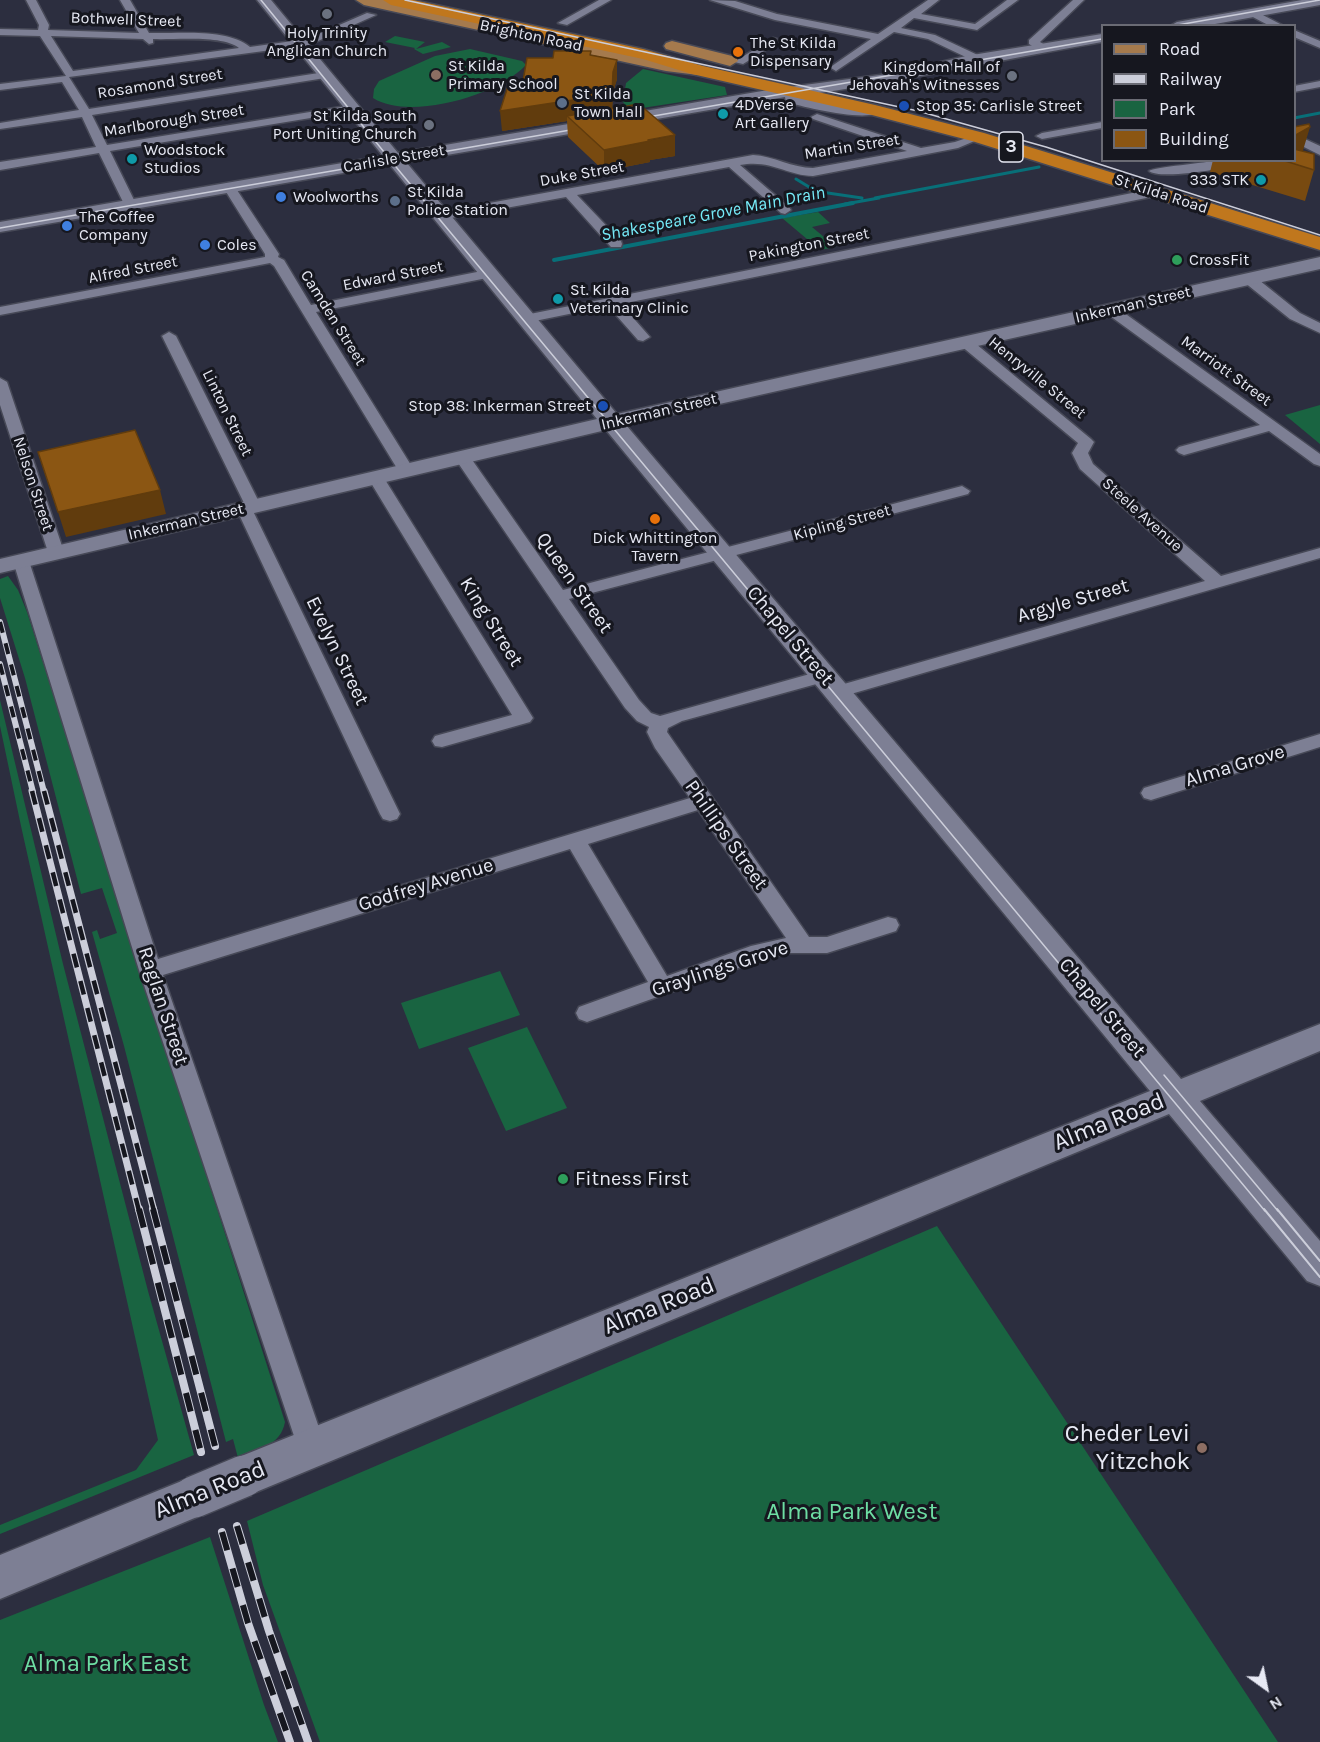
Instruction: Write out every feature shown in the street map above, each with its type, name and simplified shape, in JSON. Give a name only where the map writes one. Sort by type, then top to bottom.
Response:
[{"type":"highway","name":"Brighton Road","points":[[393,0],[766,68]]},
{"type":"highway","name":"Brighton Road","points":[[426,0],[554,28],[640,57],[687,65],[698,70],[744,81],[792,87],[840,79]]},
{"type":"highway","name":"3","points":[[840,79],[895,96]]},
{"type":"highway","name":"St Kilda Road","points":[[792,87],[978,137],[1320,244]]},
{"type":"highway","name":"3","points":[[1020,129],[1083,148]]},
{"type":"highway","name":"St Kilda Road","points":[[1133,164],[1155,171],[1194,178]]},
{"type":"main road","points":[[367,5],[393,0]]},
{"type":"main road","name":"Brighton Road","points":[[453,0],[554,28]]},
{"type":"main road","name":"Brighton Road","points":[[367,5],[640,57]]},
{"type":"street","points":[[31,0],[130,204]]},
{"type":"street","points":[[125,0],[148,38]]},
{"type":"street","name":"Chapel Street","points":[[264,0],[487,274],[1320,1269]]},
{"type":"street","points":[[554,28],[606,0]]},
{"type":"street","points":[[715,0],[775,17],[880,38]]},
{"type":"street","points":[[840,79],[880,38],[934,0]]},
{"type":"street","points":[[913,15],[977,27],[1013,0]]},
{"type":"street","points":[[1043,48],[1034,41],[1079,0]]},
{"type":"street","points":[[1189,24],[1320,1]]},
{"type":"street","points":[[0,87],[233,51],[312,42],[367,5]]},
{"type":"street","points":[[1252,13],[1275,24]]},
{"type":"street","points":[[893,29],[924,35],[950,46],[972,60]]},
{"type":"street","name":"Bothwell Street","points":[[0,32],[49,36]]},
{"type":"street","points":[[1296,34],[1320,45]]},
{"type":"street","name":"Bothwell Street","points":[[0,37],[224,38],[238,42],[248,50]]},
{"type":"street","name":"Bothwell Street","points":[[148,38],[221,43],[233,51]]},
{"type":"street","points":[[840,79],[1101,38]]},
{"type":"street","points":[[734,62],[773,41]]},
{"type":"street","points":[[840,79],[901,77],[972,60]]},
{"type":"street","name":"Rosamond Street","points":[[0,126],[325,75]]},
{"type":"street","points":[[895,96],[895,84],[901,77]]},
{"type":"street","points":[[734,101],[746,92],[744,81]]},
{"type":"street","points":[[1296,89],[1320,84]]},
{"type":"street","name":"Carlisle Street","points":[[0,226],[734,101],[768,95],[792,87]]},
{"type":"street","points":[[768,95],[839,109],[875,110]]},
{"type":"street","name":"Marlborough Street","points":[[0,166],[353,108]]},
{"type":"street","points":[[817,117],[921,152]]},
{"type":"street","points":[[1042,136],[1101,125]]},
{"type":"street","name":"Martin Street","points":[[731,163],[770,159],[797,171],[807,172],[962,144],[978,137]]},
{"type":"street","points":[[1296,138],[1317,147]]},
{"type":"street","points":[[1296,149],[1317,147]]},
{"type":"street","points":[[1194,178],[1234,162]]},
{"type":"street","points":[[731,163],[785,210]]},
{"type":"street","name":"Duke Street","points":[[440,216],[731,163]]},
{"type":"street","name":"Pakington Street","points":[[1098,204],[1122,193],[1129,183]]},
{"type":"street","name":"Camden Street","points":[[229,187],[272,254],[271,259],[279,263],[406,470]]},
{"type":"street","name":"Pakington Street","points":[[525,319],[1157,192]]},
{"type":"street","points":[[569,193],[616,244]]},
{"type":"street","name":"Alfred Street","points":[[0,311],[271,259]]},
{"type":"street","name":"Inkerman Street","points":[[10,563],[612,422],[1320,263]]},
{"type":"street","name":"Edward Street","points":[[306,310],[487,274]]},
{"type":"street","points":[[1249,279],[1295,316],[1320,329]]},
{"type":"street","points":[[612,302],[643,337]]},
{"type":"street","name":"Marriott Street","points":[[1111,310],[1320,461]]},
{"type":"street","name":"Linton Street","points":[[169,336],[249,507]]},
{"type":"street","name":"Henryville Street","points":[[965,342],[1086,442]]},
{"type":"street","name":"Nelson Street","points":[[0,381],[56,552]]},
{"type":"street","points":[[1184,450],[1272,426]]},
{"type":"street","name":"Steele Avenue","points":[[1086,442],[1080,453],[1086,466],[1218,583]]},
{"type":"street","name":"Queen Street","points":[[462,457],[632,704],[644,717],[660,724]]},
{"type":"street","name":"King Street","points":[[376,477],[523,718],[442,741]]},
{"type":"street","name":"Kipling Street","points":[[557,597],[962,491]]},
{"type":"street","name":"Evelyn Street","points":[[249,507],[390,814]]},
{"type":"street","name":"Argyle Street","points":[[660,724],[668,719],[831,684],[1218,583],[1320,553]]},
{"type":"street","name":"Raglan Street","points":[[10,563],[312,1448]]},
{"type":"street","name":"Phillips Street","points":[[660,724],[658,736],[802,944]]},
{"type":"street","name":"Alma Grove","points":[[1151,793],[1320,740]]},
{"type":"street","name":"Godfrey Avenue","points":[[150,970],[703,801]]},
{"type":"street","points":[[576,841],[662,987]]},
{"type":"street","name":"Graylings Grove","points":[[587,1013],[776,947],[802,944],[827,945],[888,925]]},
{"type":"street","name":"Alma Road","points":[[0,1577],[1320,1037]]},
{"type":"green space","points":[[395,36],[425,42],[416,49],[442,42],[451,47],[423,54],[414,49],[415,48],[385,42]]},
{"type":"green space","points":[[470,49],[522,61],[526,65],[513,76],[495,86],[452,102],[408,107],[389,104],[373,98],[374,89],[379,81],[435,56]]},
{"type":"green space","points":[[643,69],[725,87],[727,95],[629,110],[623,102],[626,83]]},
{"type":"green space","points":[[818,212],[830,223],[812,227],[836,247],[820,250],[782,218]]},
{"type":"green space","points":[[1320,405],[1320,444],[1285,415]]},
{"type":"green space","points":[[8,576],[18,590],[27,612],[285,1422],[279,1436],[268,1446],[238,1458],[233,1439],[226,1442],[124,1046],[92,932],[97,930],[100,939],[117,933],[102,888],[81,894],[25,678],[0,598],[0,579]]},
{"type":"green space","points":[[0,700],[63,964],[148,1291],[194,1455],[0,1534],[0,1525],[136,1470],[158,1440],[21,826],[0,726]]},
{"type":"green space","points":[[500,971],[520,1015],[419,1049],[401,1003]]},
{"type":"green space","points":[[527,1027],[567,1108],[506,1131],[468,1048]]},
{"type":"green space","name":"Alma Park West","points":[[937,1226],[1278,1742],[320,1742],[263,1585],[247,1521]]},
{"type":"green space","name":"Alma Park East","points":[[210,1537],[278,1742],[0,1742],[0,1620]]},
{"type":"building","points":[[554,51],[591,51],[590,55],[617,60],[613,72],[612,94],[500,111],[510,80],[523,81],[527,58],[553,58]]},
{"type":"building","points":[[639,104],[675,135],[604,150],[567,116]]},
{"type":"building","points":[[1309,124],[1310,127],[1296,135],[1296,127]]},
{"type":"building","points":[[1296,150],[1314,154],[1314,170],[1288,162],[1296,162]]},
{"type":"building","points":[[135,430],[160,490],[58,512],[38,452]]},
{"type":"waterway","name":"Shakespeare Grove Main Drain","points":[[1296,118],[1320,113]]},
{"type":"waterway","name":"Shakespeare Grove Main Drain","points":[[875,198],[1039,167]]},
{"type":"waterway","points":[[796,179],[814,190]]},
{"type":"waterway","name":"Shakespeare Grove Main Drain","points":[[821,192],[862,198]]},
{"type":"waterway","name":"Shakespeare Grove Main Drain","points":[[845,204],[879,198]]},
{"type":"waterway","name":"Shakespeare Grove Main Drain","points":[[554,260],[853,203]]},
{"type":"tram line","points":[[261,0],[391,161]]},
{"type":"tram line","points":[[405,0],[814,88]]},
{"type":"tram line","points":[[1183,24],[1320,0]]},
{"type":"tram line","points":[[814,88],[1101,39]]},
{"type":"tram line","points":[[636,119],[814,88]]},
{"type":"tram line","points":[[814,88],[918,111],[1046,147],[1320,235]]},
{"type":"tram line","points":[[391,161],[582,128]]},
{"type":"tram line","points":[[0,228],[391,161]]},
{"type":"tram line","points":[[391,161],[1265,1211]]},
{"type":"tram line","points":[[1164,1075],[1278,1211]]},
{"type":"tram line","points":[[1264,1209],[1320,1277]]},
{"type":"tram line","points":[[1277,1209],[1320,1261]]},
{"type":"railway","points":[[0,622],[44,792]]},
{"type":"railway","points":[[0,664],[33,792]]},
{"type":"railway","points":[[32,791],[139,1211]]},
{"type":"railway","points":[[44,791],[154,1211]]},
{"type":"railway","points":[[139,1209],[201,1452]]},
{"type":"railway","points":[[153,1209],[215,1446]]},
{"type":"railway","points":[[237,1526],[269,1631],[308,1742]]},
{"type":"railway","points":[[222,1532],[248,1623],[290,1742]]},
{"type":"place","name":"Holy Trinity Anglican Church","points":[[327,14]]},
{"type":"place","name":"The St Kilda Dispensary","points":[[738,52]]},
{"type":"place","name":"St Kilda Primary School","points":[[436,75]]},
{"type":"place","name":"Kingdom Hall of Jehovah's Witnesses","points":[[1012,76]]},
{"type":"place","name":"St Kilda Town Hall","points":[[562,103]]},
{"type":"place","name":"Stop 35: Carlisle Street","points":[[904,106]]},
{"type":"place","name":"4DVerse Art Gallery","points":[[723,114]]},
{"type":"place","name":"St Kilda South Port Uniting Church","points":[[429,125]]},
{"type":"place","name":"Woodstock Studios","points":[[132,159]]},
{"type":"place","name":"333 STK","points":[[1261,180]]},
{"type":"place","name":"Woolworths","points":[[281,197]]},
{"type":"place","name":"St Kilda Police Station","points":[[395,201]]},
{"type":"place","name":"The Coffee Company","points":[[67,226]]},
{"type":"place","name":"Coles","points":[[205,245]]},
{"type":"place","name":"CrossFit","points":[[1177,260]]},
{"type":"place","name":"St. Kilda Veterinary Clinic","points":[[558,299]]},
{"type":"place","name":"Stop 38: Inkerman Street","points":[[603,406]]},
{"type":"place","name":"Dick Whittington Tavern","points":[[655,519]]},
{"type":"place","name":"Fitness First","points":[[563,1179]]},
{"type":"place","name":"Cheder Levi Yitzchok","points":[[1202,1448]]}]
